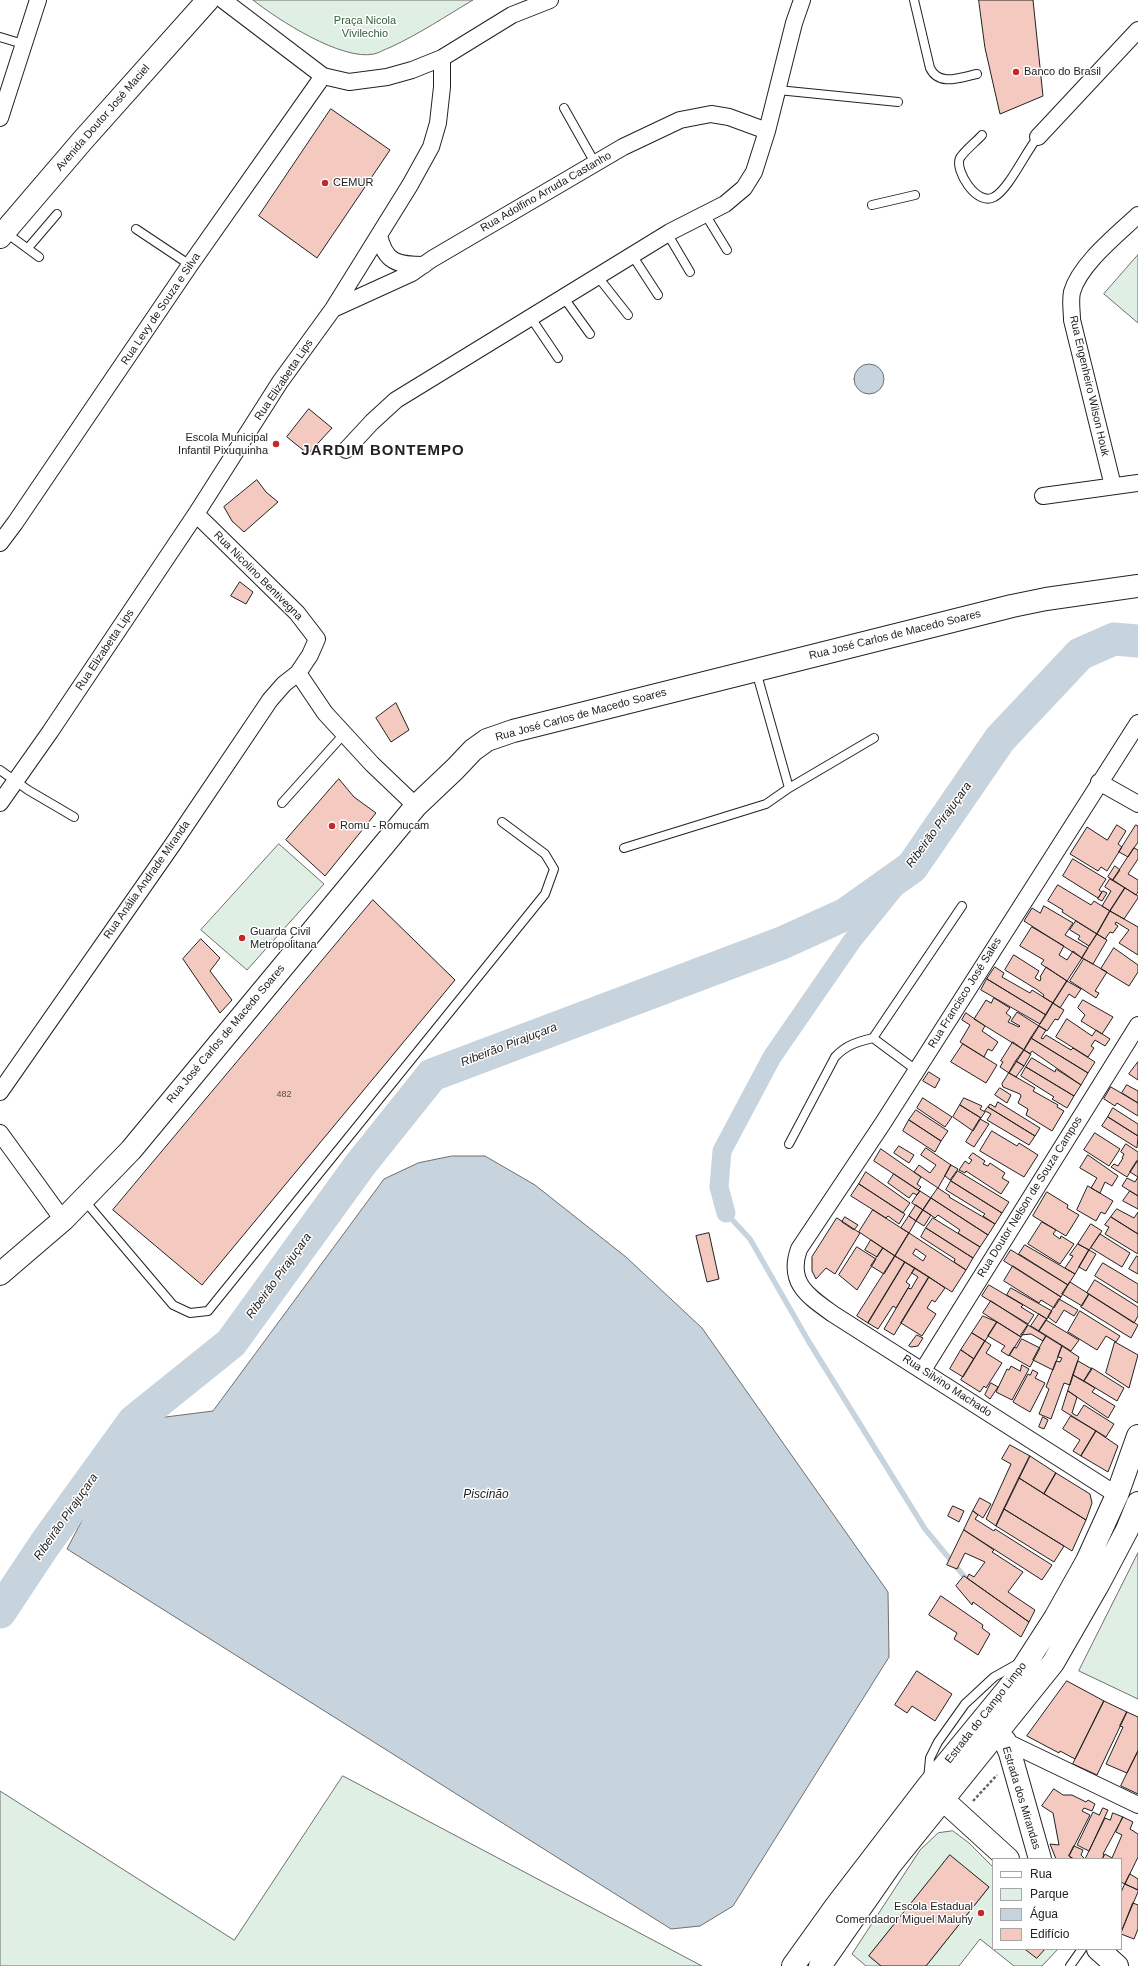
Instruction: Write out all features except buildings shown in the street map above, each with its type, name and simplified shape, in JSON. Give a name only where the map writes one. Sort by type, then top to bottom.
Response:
[{"type":"street","points":[[0,118],[38,0]]},
{"type":"street","name":"Avenida Doutor José Maciel","points":[[2,234],[83,140],[208,0]]},
{"type":"street","points":[[223,0],[322,76],[349,82],[406,72],[442,58],[512,15],[550,0]]},
{"type":"street","points":[[346,450],[372,422],[396,400],[564,298],[667,233],[726,204],[744,188],[754,172],[768,132],[794,24],[802,0]]},
{"type":"street","points":[[1038,137],[1138,30]]},
{"type":"street","name":"Rua Elizabetta Lips","points":[[0,803],[50,732],[196,514],[280,382],[333,309],[410,185],[431,147],[438,123],[442,87],[442,58]]},
{"type":"street","name":"Rua Levy de Souza e Silva","points":[[0,543],[190,265],[322,76]]},
{"type":"street","name":"Rua Adolfino Arruda Castanho","points":[[333,309],[412,273],[595,163],[660,128],[680,120],[711,114],[729,117],[768,132]]},
{"type":"street","name":"Rua Engenheiro Wilson Houk","points":[[1113,486],[1072,320],[1072,292],[1080,277],[1094,258],[1138,215]]},
{"type":"street","points":[[379,235],[382,247],[392,261],[406,265],[424,265]]},
{"type":"street","points":[[1043,496],[1138,483]]},
{"type":"street","name":"Rua Nicolino Bentivegna","points":[[196,514],[298,613],[317,639],[310,655],[298,673]]},
{"type":"street","name":"Rua José Carlos de Macedo Soares","points":[[0,1274],[63,1220],[131,1150],[416,806],[473,750],[487,740],[513,731],[1012,606],[1046,599],[1138,586]]},
{"type":"street","points":[[298,673],[325,713],[372,764],[416,806]]},
{"type":"street","name":"Rua Anália Andrade Miranda","points":[[0,1092],[173,844],[270,700],[284,684],[298,673]]},
{"type":"street","name":"Rua Francisco José Sales","points":[[794,1262],[799,1249],[916,1070],[1138,723]]},
{"type":"street","points":[[1099,782],[1138,804]]},
{"type":"street","name":"Rua Doutor Nelson de Souza Campos","points":[[922,1370],[1138,1025]]},
{"type":"street","points":[[0,1133],[63,1220]]},
{"type":"street","name":"Rua Silvino Machado","points":[[794,1262],[795,1271],[808,1297],[1116,1495]]},
{"type":"street","name":"Estrada do Campo Limpo","points":[[998,1740],[1015,1680],[1055,1618],[1086,1560],[1116,1495],[1138,1436]]},
{"type":"street","name":"Estrada do Campo Limpo","points":[[793,1966],[831,1913],[936,1793],[998,1740],[1065,1644],[1123,1537],[1138,1503]]},
{"type":"street","points":[[998,1740],[1138,1805]]},
{"type":"street","name":"Estrada dos Mirandas","points":[[998,1740],[1040,1858]]},
{"type":"street","points":[[936,1793],[1007,1858]]},
{"type":"street","name":"Estrada do Campo Limpo","points":[[820,1966],[891,1864],[936,1793]]},
{"type":"street","points":[[1099,1950],[1117,1966]]},
{"type":"lane","points":[[914,0],[930,68],[935,76],[944,80],[977,74]]},
{"type":"lane","points":[[0,37],[24,44]]},
{"type":"lane","points":[[778,90],[898,102]]},
{"type":"lane","points":[[564,108],[595,163]]},
{"type":"lane","points":[[982,135],[961,157],[959,166],[960,172],[977,196],[987,199],[997,195],[1006,185],[1038,137]]},
{"type":"lane","points":[[872,205],[915,195]]},
{"type":"lane","points":[[28,248],[57,214]]},
{"type":"lane","points":[[705,214],[727,250]]},
{"type":"lane","points":[[136,229],[190,265]]},
{"type":"lane","points":[[667,233],[690,272]]},
{"type":"lane","points":[[2,234],[28,248],[39,257]]},
{"type":"lane","points":[[632,255],[658,295]]},
{"type":"lane","points":[[598,276],[628,314]]},
{"type":"lane","points":[[564,298],[590,334]]},
{"type":"lane","points":[[531,318],[558,358]]},
{"type":"lane","points":[[756,670],[789,788]]},
{"type":"lane","points":[[282,804],[344,734]]},
{"type":"lane","points":[[624,848],[766,804],[789,788],[874,738]]},
{"type":"lane","points":[[0,770],[15,781],[74,817]]},
{"type":"lane","points":[[84,1199],[173,1305],[190,1313],[208,1311],[545,894],[554,869],[545,854],[502,822]]},
{"type":"lane","points":[[789,1144],[835,1057],[843,1048],[856,1042],[872,1038],[962,906]]},
{"type":"lane","points":[[872,1038],[916,1070]]},
{"type":"lane","points":[[936,1793],[930,1758],[938,1742],[965,1704],[994,1677],[1028,1659]]},
{"type":"lane","points":[[1070,1966],[1081,1950]]},
{"type":"path","points":[[960,1815],[998,1740]]},
{"type":"green space","name":"Praça Nicola Vivilechio","points":[[253,0],[473,0],[422,31],[391,47],[378,53],[361,55],[328,45],[311,37],[278,18]]},
{"type":"green space","points":[[1138,255],[1138,323],[1104,294]]},
{"type":"green space","points":[[279,844],[324,884],[247,970],[201,930]]},
{"type":"green space","points":[[1138,1553],[1138,1699],[1079,1671]]},
{"type":"green space","points":[[343,1776],[702,1966],[0,1966],[0,1791],[234,1940]]},
{"type":"green space","name":"Escola Estadual Comendador Miguel Maluhy","points":[[953,1831],[969,1843],[992,1866],[992,1949],[980,1939],[959,1966],[926,1966],[989,1887],[950,1856],[869,1956],[881,1966],[866,1966],[852,1954],[920,1850],[938,1833]]},
{"type":"green space","name":"Escola Estadual Comendador Miguel Maluhy","points":[[994,1950],[1057,1950],[1042,1966],[1014,1966]]},
{"type":"water","points":[[869,364],[880,368],[884,379],[880,390],[869,394],[858,390],[854,379],[858,368]]},
{"type":"water","name":"Piscinão","points":[[452,1156],[485,1156],[535,1185],[626,1257],[702,1328],[888,1592],[889,1657],[733,1906],[700,1926],[671,1929],[67,1549],[134,1421],[213,1411],[384,1179],[418,1163]]},
{"type":"waterway","name":"Ribeirão Pirajuçara","points":[[0,1612],[45,1544],[134,1421],[231,1343],[360,1165],[432,1075],[782,943],[846,914],[912,867],[1000,739],[1080,654],[1114,639],[1138,641]]},
{"type":"waterway","points":[[726,1213],[719,1187],[722,1151],[772,1057],[852,941],[912,867]]},
{"type":"waterway","points":[[726,1213],[750,1239],[809,1342],[925,1529],[968,1581]]},
{"type":"place","name":"Banco do Brasil","points":[[1016,72]]},
{"type":"place","name":"CEMUR","points":[[325,183]]},
{"type":"place","name":"Escola Municipal Infantil Pixuquinha","points":[[276,444]]},
{"type":"place","name":"Romu - Romucam","points":[[332,826]]},
{"type":"place","name":"Guarda Civil Metropolitana","points":[[242,938]]},
{"type":"place","name":"Escola Estadual Comendador Miguel Maluhy","points":[[981,1913]]},
{"type":"district","name":"JARDIM BONTEMPO","points":[[383,451]]}]
